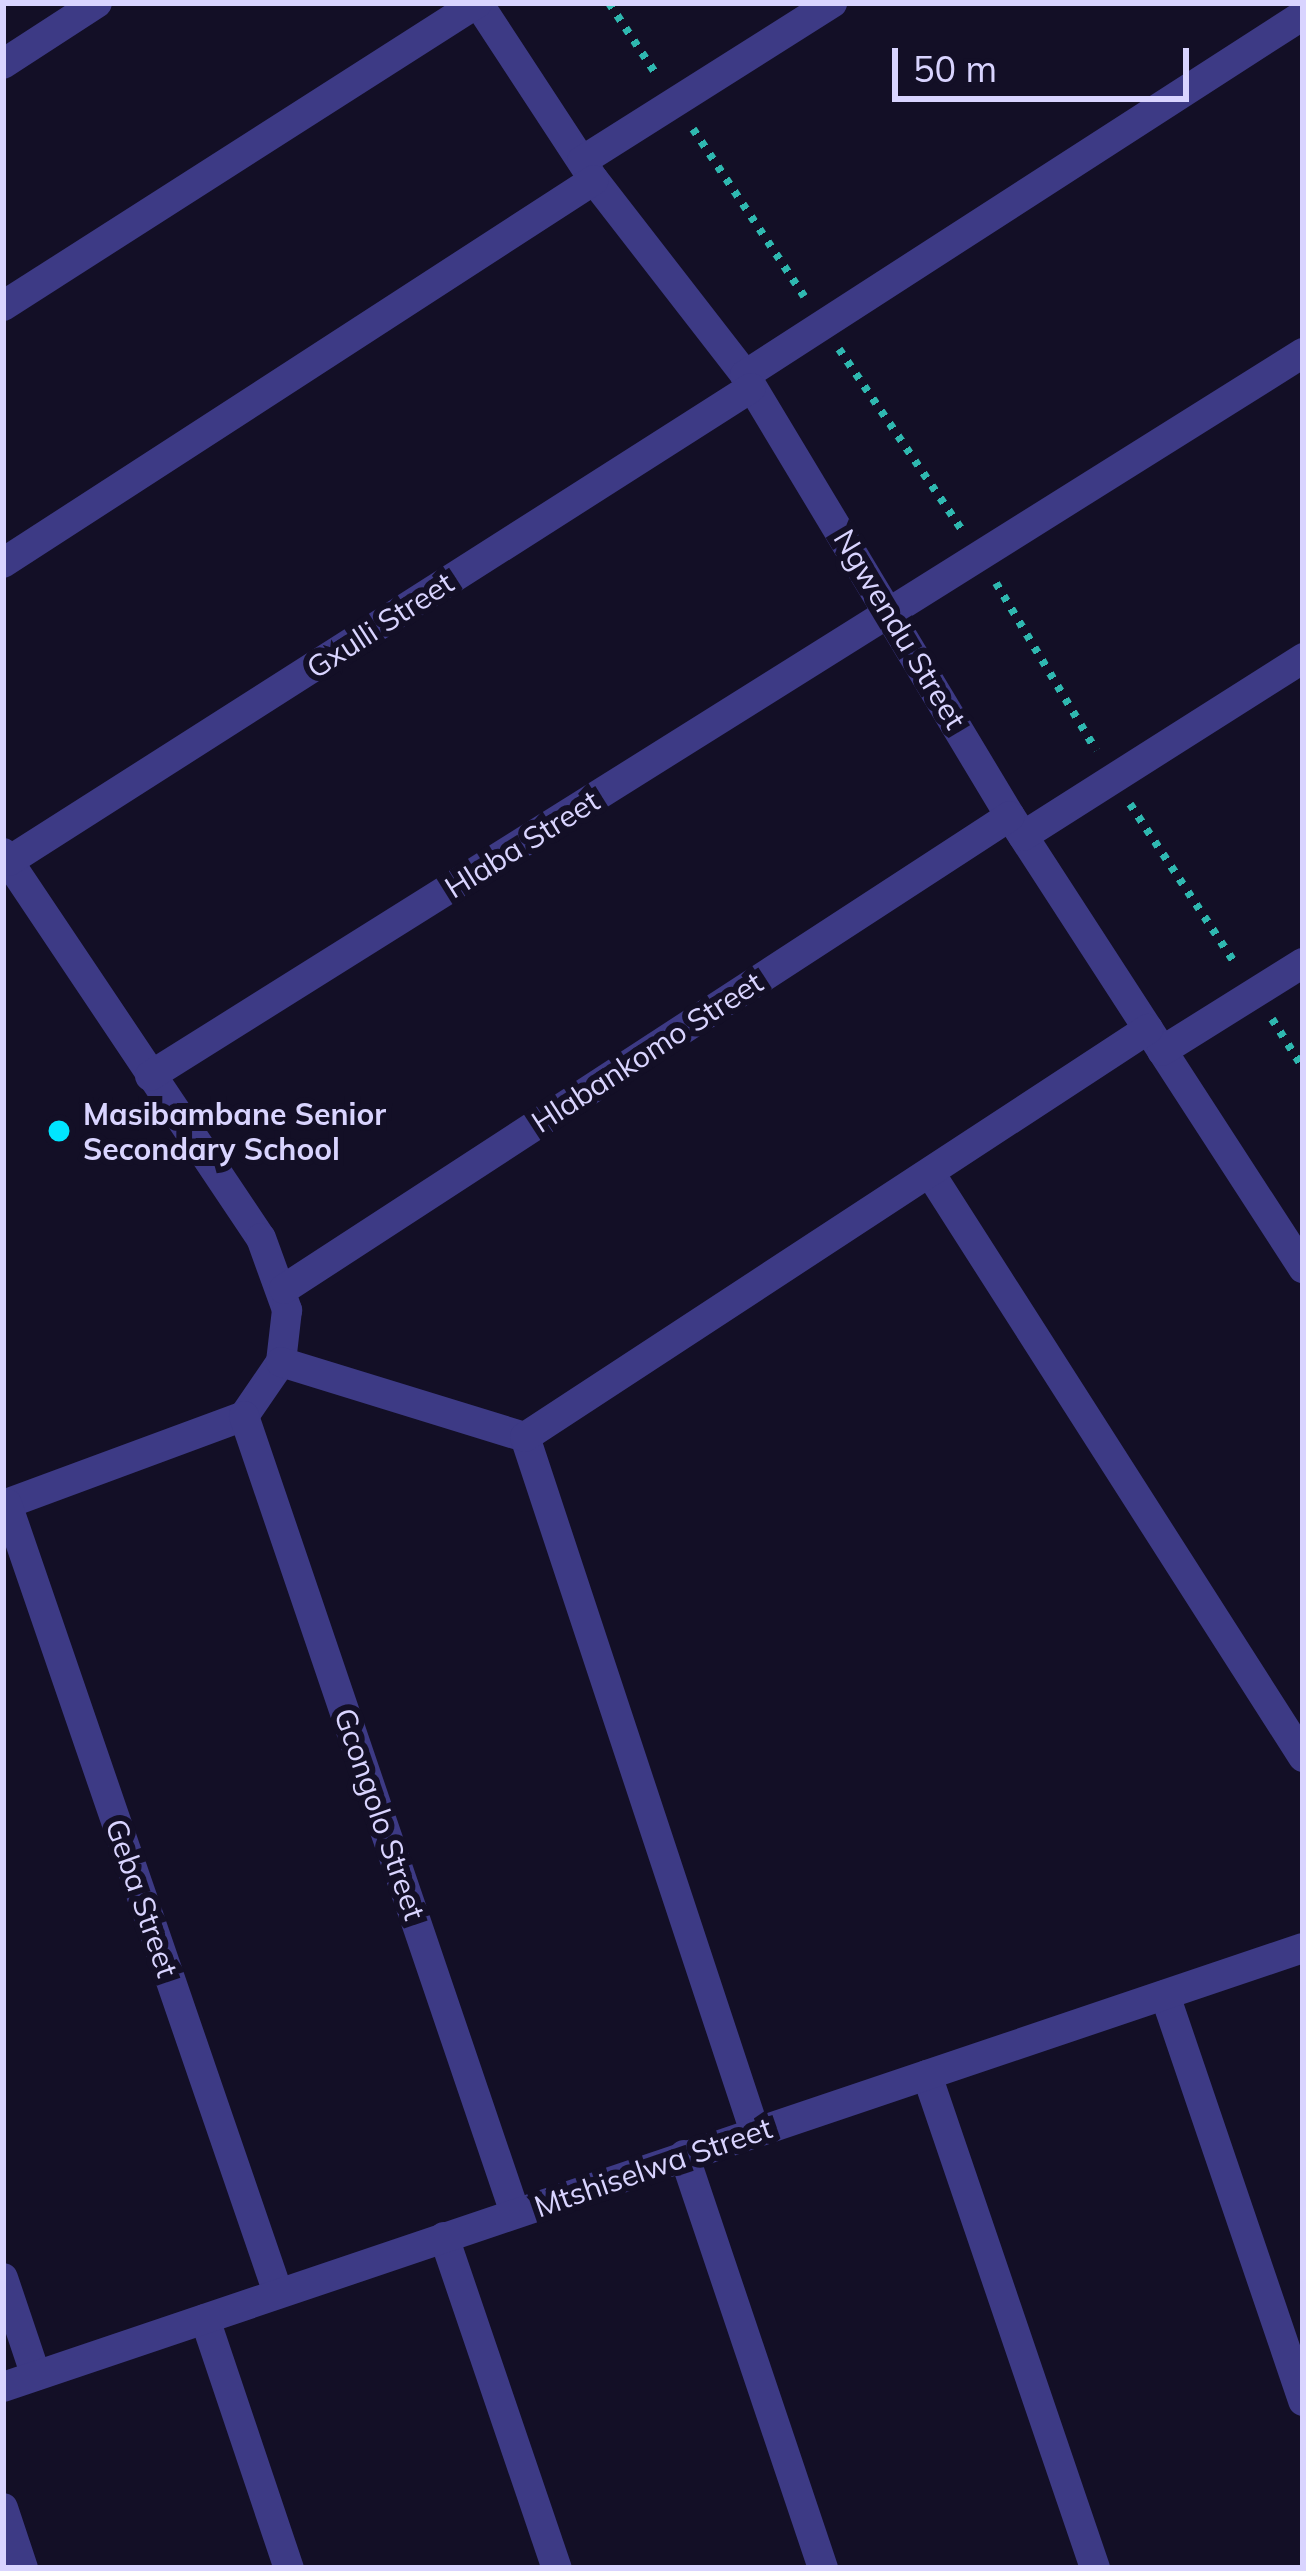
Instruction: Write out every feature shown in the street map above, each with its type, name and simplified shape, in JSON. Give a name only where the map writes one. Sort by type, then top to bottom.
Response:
[{"type":"street","points":[[3,64],[97,3]]},
{"type":"street","points":[[3,306],[477,3]]},
{"type":"street","name":"Ngwendu Street","points":[[477,3],[588,170],[748,382],[893,613],[1017,826],[1302,1263]]},
{"type":"street","points":[[3,563],[832,3]]},
{"type":"street","name":"Gxulli Street","points":[[6,857],[748,382],[1303,15]]},
{"type":"street","name":"Hlaba Street","points":[[150,1076],[1303,353]]},
{"type":"street","name":"Hlabankomo Street","points":[[284,1289],[1017,826],[1303,658]]},
{"type":"street","points":[[5,1504],[244,1416],[281,1362],[284,1289],[6,857]]},
{"type":"street","points":[[525,1437],[930,1172],[1155,1040],[1303,963]]},
{"type":"street","points":[[930,1172],[1303,1757]]},
{"type":"street","points":[[281,1362],[525,1437]]},
{"type":"street","name":"Gcongolo Street","points":[[244,1416],[515,2213]]},
{"type":"street","points":[[525,1437],[755,2132]]},
{"type":"street","name":"Geba Street","points":[[5,1504],[278,2293]]},
{"type":"street","name":"Mtshiselwa Street","points":[[3,2387],[1303,1948]]},
{"type":"street","points":[[1166,1995],[1303,2401]]},
{"type":"street","points":[[927,2075],[1095,2568]]},
{"type":"street","points":[[683,2156],[824,2568]]},
{"type":"street","points":[[444,2237],[557,2568]]},
{"type":"street","points":[[3,2278],[36,2375]]},
{"type":"street","points":[[205,2319],[290,2568]]},
{"type":"street","points":[[3,2509],[23,2568]]},
{"type":"place","name":"Masibambane Senior Secondary School","points":[[59,1131]]}]
